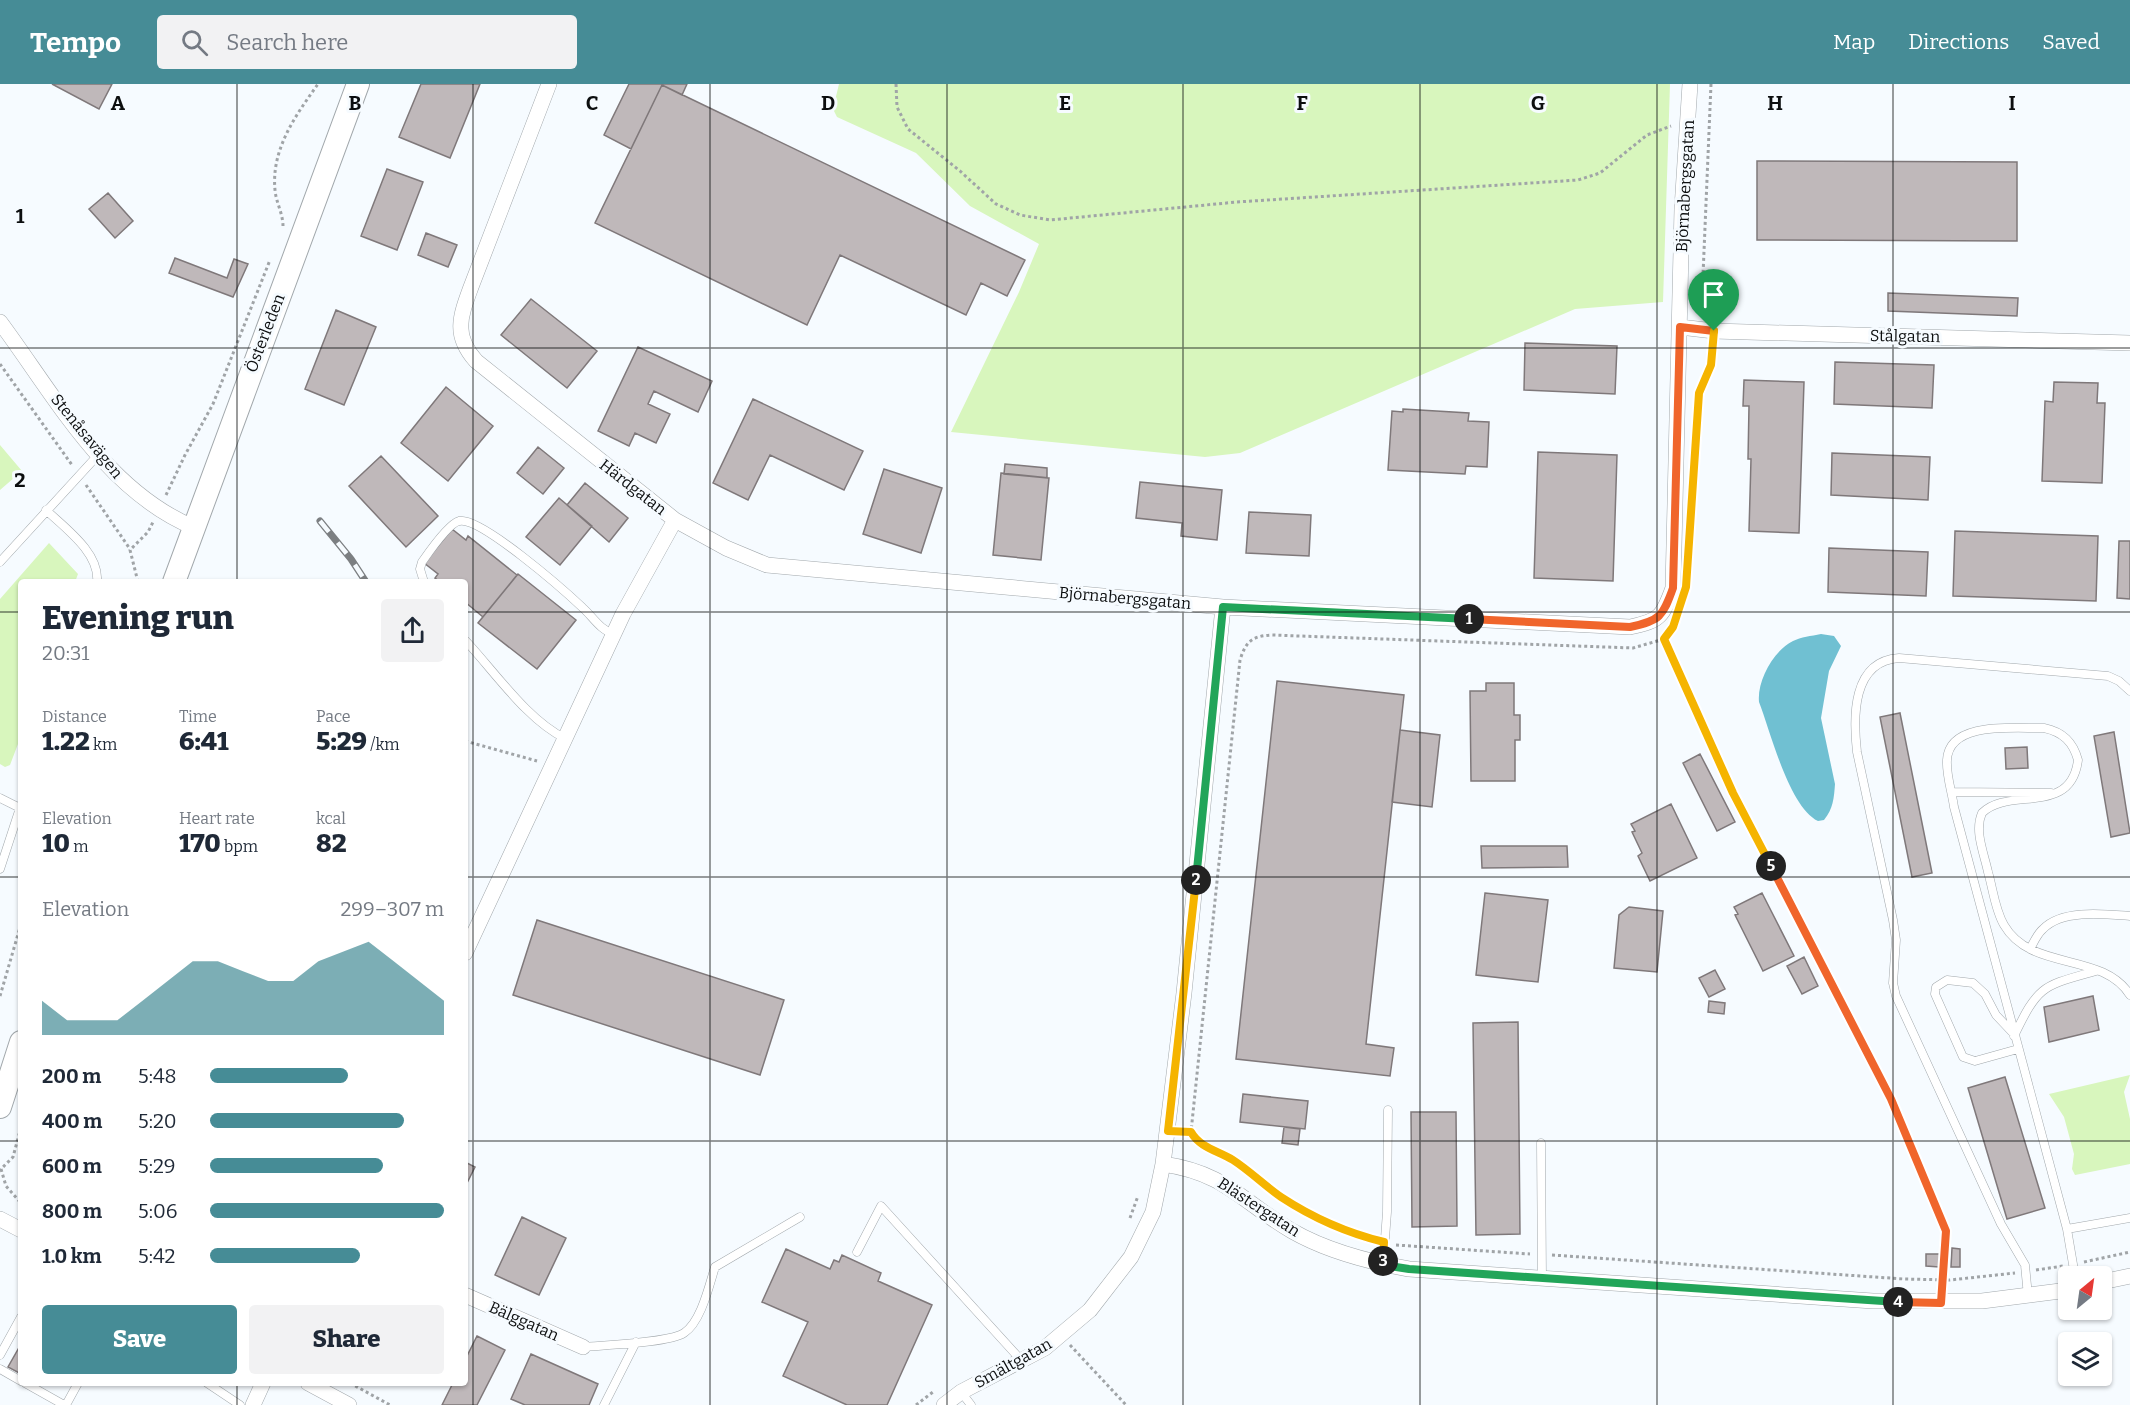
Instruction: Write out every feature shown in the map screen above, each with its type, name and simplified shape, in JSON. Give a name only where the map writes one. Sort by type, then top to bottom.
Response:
[{"type":"main road","name":"Österleden","points":[[175,579],[358,84]]},
{"type":"main road","points":[[0,1107],[18,1051]]},
{"type":"street","name":"Härdgatan","points":[[468,947],[614,634],[675,520],[476,361],[467,351],[460,333],[464,306],[549,84]]},
{"type":"street","name":"Björnabergsgatan","points":[[675,520],[726,548],[767,565],[1223,607],[1630,627],[1653,622],[1665,610],[1673,588],[1682,209],[1690,84]]},
{"type":"street","name":"Stenåsavägen","points":[[0,322],[114,474],[159,511],[193,527]]},
{"type":"street","name":"Stålgatan","points":[[1680,327],[1714,331],[2130,343]]},
{"type":"street","points":[[1163,1164],[1186,982],[1223,607]]},
{"type":"street","name":"Blästergatan","points":[[1163,1164],[1208,1174],[1232,1187],[1292,1231],[1335,1251],[1383,1265],[1542,1279],[1873,1301],[1941,1303],[2058,1292]]},
{"type":"street","name":"Smältgatan","points":[[944,1405],[962,1392],[1022,1360],[1061,1335],[1090,1310],[1131,1257],[1153,1212],[1163,1164]]},
{"type":"street","points":[[0,1219],[18,1228]]},
{"type":"street","points":[[2112,1280],[2130,1276]]},
{"type":"street","name":"Bälggatan","points":[[468,1296],[583,1347]]},
{"type":"street","points":[[253,1405],[262,1386]]},
{"type":"street","points":[[314,1386],[349,1405]]},
{"type":"lane","points":[[0,562],[98,454]]},
{"type":"lane","points":[[46,510],[88,553],[98,575],[97,579]]},
{"type":"lane","points":[[423,579],[420,568],[422,562],[450,527],[459,521],[468,522],[480,526],[506,544],[583,608],[606,631],[614,634]]},
{"type":"lane","points":[[468,643],[527,712],[540,724],[566,739]]},
{"type":"lane","points":[[2028,1296],[2025,1265],[2001,1224],[1896,996],[1893,983],[1896,940],[1857,753],[1854,723],[1856,704],[1868,672],[1886,659],[1899,658],[2108,676],[2120,681],[2130,691]]},
{"type":"lane","points":[[2073,1265],[2067,1229],[2014,1036],[1952,792],[1947,760],[1949,750],[1962,735],[1975,731],[2044,728],[2061,734],[2070,741],[2078,760],[2072,780],[2065,787],[2034,801],[1995,804],[1982,813],[1978,829],[2000,916],[2013,937],[2030,949],[2053,960],[2096,970],[2117,981],[2130,994]]},
{"type":"lane","points":[[1952,792],[2032,791],[2052,794]]},
{"type":"lane","points":[[0,798],[18,805]]},
{"type":"lane","points":[[0,869],[2,857],[18,814]]},
{"type":"lane","points":[[2030,949],[2044,927],[2056,920],[2108,914],[2130,916]]},
{"type":"lane","points":[[2014,1036],[2031,1002],[2045,987],[2065,978],[2096,970]]},
{"type":"lane","points":[[2014,1036],[1996,1015],[1985,994],[1973,983],[1947,981],[1936,987],[1935,994],[1963,1057],[1975,1061],[2018,1049]]},
{"type":"lane","points":[[1383,1265],[1387,1212],[1388,1110]]},
{"type":"lane","points":[[1541,1143],[1542,1279]]},
{"type":"lane","points":[[858,1252],[881,1206],[1022,1360]]},
{"type":"lane","points":[[583,1347],[666,1339],[684,1333],[704,1305],[715,1267],[800,1217]]},
{"type":"lane","points":[[2067,1229],[2130,1218]]},
{"type":"lane","points":[[0,1355],[18,1322]]},
{"type":"lane","points":[[604,1405],[636,1342]]},
{"type":"lane","points":[[0,1369],[18,1379]]},
{"type":"lane","points":[[30,1386],[65,1405],[76,1386]]},
{"type":"lane","points":[[212,1386],[240,1405]]},
{"type":"lane","points":[[962,1392],[971,1405]]},
{"type":"path","points":[[280,234],[284,224],[275,190],[279,151],[292,119],[318,84]]},
{"type":"path","points":[[896,84],[897,107],[908,129],[915,136],[960,171],[996,204],[1020,215],[1050,220],[1124,211],[1237,202],[1578,180],[1600,173],[1647,135],[1668,126],[1687,125]]},
{"type":"path","points":[[1693,484],[1699,393],[1711,365],[1714,331],[1714,308],[1704,285],[1703,275],[1711,84]]},
{"type":"path","points":[[130,550],[148,532],[185,455],[213,404],[272,255]]},
{"type":"path","points":[[0,364],[130,550],[137,579]]},
{"type":"path","points":[[1191,1132],[1239,672],[1244,646],[1254,636],[1272,635],[1633,648],[1664,639],[1676,617]]},
{"type":"path","points":[[1664,639],[1733,793],[1891,1099],[1946,1231],[1941,1303]]},
{"type":"path","points":[[0,996],[18,934]]},
{"type":"path","points":[[1168,1131],[1191,1132],[1202,1144],[1232,1159],[1281,1197],[1316,1218],[1343,1230],[1401,1246],[1943,1280],[2073,1265],[2130,1252]]},
{"type":"path","points":[[18,1138],[13,1157],[1,1169],[6,1186],[18,1200]]},
{"type":"path","points":[[1128,1224],[1140,1191]]},
{"type":"path","points":[[1061,1335],[1126,1405]]},
{"type":"path","points":[[355,1386],[390,1405]]},
{"type":"green space","points":[[839,84],[1670,84],[1663,302],[1575,309],[1240,453],[1205,457],[951,432],[1019,292],[1039,244],[970,206],[916,153],[837,117],[833,109]]},
{"type":"green space","points":[[0,445],[22,471],[0,490]]},
{"type":"green space","points":[[49,543],[78,574],[76,579],[18,579],[18,744],[10,765],[5,767],[0,764],[0,599]]},
{"type":"green space","points":[[2130,1075],[2124,1092],[2130,1119],[2130,1164],[2075,1175],[2072,1169],[2074,1154],[2064,1117],[2049,1094]]},
{"type":"water","points":[[1821,634],[1834,636],[1841,646],[1829,671],[1821,718],[1835,784],[1834,794],[1827,816],[1824,820],[1818,821],[1798,801],[1782,768],[1759,702],[1759,694],[1768,667],[1779,652],[1796,640]]},
{"type":"building","points":[[52,84],[112,84],[99,109]]},
{"type":"building","points":[[421,84],[480,84],[450,158],[399,137]]},
{"type":"building","points":[[629,84],[687,84],[682,95],[662,85],[631,149],[604,135]]},
{"type":"building","points":[[662,85],[1025,260],[1007,296],[981,283],[966,315],[840,255],[807,325],[595,223]]},
{"type":"building","points":[[1757,161],[2017,162],[2017,241],[1757,240]]},
{"type":"building","points":[[387,169],[423,182],[397,250],[361,236]]},
{"type":"building","points":[[108,193],[133,221],[115,238],[89,209]]},
{"type":"building","points":[[426,233],[457,245],[448,267],[418,255]]},
{"type":"building","points":[[175,258],[227,278],[234,259],[248,264],[233,297],[169,273]]},
{"type":"building","points":[[1888,293],[2018,298],[2017,316],[1888,311]]},
{"type":"building","points":[[531,299],[597,351],[567,388],[501,335]]},
{"type":"building","points":[[336,310],[376,327],[344,405],[305,389]]},
{"type":"building","points":[[1525,343],[1617,346],[1615,394],[1524,390]]},
{"type":"building","points":[[638,347],[712,381],[698,412],[654,391],[648,404],[670,414],[656,443],[635,433],[629,446],[598,431]]},
{"type":"building","points":[[1835,362],[1934,365],[1932,408],[1834,404]]},
{"type":"building","points":[[1744,380],[1804,382],[1799,533],[1749,531],[1751,459],[1748,459],[1749,406],[1743,406]]},
{"type":"building","points":[[2054,382],[2098,383],[2097,403],[2105,403],[2102,483],[2042,481],[2045,401],[2053,402]]},
{"type":"building","points":[[446,387],[493,426],[448,481],[401,443]]},
{"type":"building","points":[[753,399],[863,451],[844,490],[770,455],[748,500],[713,483]]},
{"type":"building","points":[[1403,409],[1469,413],[1468,421],[1489,422],[1487,467],[1466,466],[1465,474],[1388,470],[1392,411],[1403,412]]},
{"type":"building","points":[[538,447],[564,468],[543,494],[517,473]]},
{"type":"building","points":[[1538,452],[1617,455],[1613,581],[1534,578]]},
{"type":"building","points":[[1832,453],[1930,457],[1928,500],[1831,495]]},
{"type":"building","points":[[381,456],[438,516],[406,547],[349,486]]},
{"type":"building","points":[[1005,464],[1047,468],[1047,478],[1004,474]]},
{"type":"building","points":[[884,469],[942,488],[921,553],[863,534]]},
{"type":"building","points":[[1001,473],[1049,478],[1041,560],[993,555]]},
{"type":"building","points":[[1140,482],[1222,490],[1217,540],[1181,536],[1182,523],[1136,518]]},
{"type":"building","points":[[585,483],[628,518],[609,542],[567,505]]},
{"type":"building","points":[[559,498],[592,526],[560,565],[526,537]]},
{"type":"building","points":[[1249,512],[1311,515],[1309,556],[1246,553]]},
{"type":"building","points":[[452,529],[466,540],[468,536],[517,575],[483,617],[468,604],[468,579],[436,579],[438,574],[424,563]]},
{"type":"building","points":[[1955,531],[2098,536],[2096,601],[1953,596]]},
{"type":"building","points":[[2119,541],[2130,541],[2130,599],[2117,598]]},
{"type":"building","points":[[1829,548],[1928,552],[1926,596],[1828,592]]},
{"type":"building","points":[[518,574],[576,620],[537,669],[478,623]]},
{"type":"building","points":[[1277,681],[1404,695],[1366,1044],[1394,1048],[1390,1076],[1236,1059]]},
{"type":"building","points":[[1486,683],[1514,683],[1514,715],[1520,715],[1520,740],[1515,740],[1515,781],[1471,781],[1470,691],[1486,691]]},
{"type":"building","points":[[1900,713],[1932,873],[1912,877],[1880,717]]},
{"type":"building","points":[[1400,730],[1440,735],[1432,807],[1392,802]]},
{"type":"building","points":[[2114,732],[2130,833],[2111,837],[2094,736]]},
{"type":"building","points":[[2027,747],[2028,768],[2006,769],[2005,748]]},
{"type":"building","points":[[1700,754],[1735,822],[1717,831],[1683,763]]},
{"type":"building","points":[[1671,804],[1697,858],[1650,881],[1638,856],[1642,853],[1632,832],[1635,831],[1631,824]]},
{"type":"building","points":[[1481,846],[1567,846],[1568,867],[1482,868]]},
{"type":"building","points":[[1485,893],[1548,900],[1538,982],[1476,975]]},
{"type":"building","points":[[1762,893],[1794,956],[1763,971],[1735,915],[1738,914],[1734,907]]},
{"type":"building","points":[[1629,907],[1663,911],[1657,972],[1614,968],[1619,915]]},
{"type":"building","points":[[537,920],[784,1000],[760,1075],[513,995]]},
{"type":"building","points":[[1804,957],[1818,986],[1802,994],[1787,966]]},
{"type":"building","points":[[1715,970],[1725,989],[1709,997],[1699,978]]},
{"type":"building","points":[[2093,996],[2099,1030],[2049,1042],[2044,1007]]},
{"type":"building","points":[[1709,1001],[1725,1003],[1724,1014],[1708,1012]]},
{"type":"building","points":[[1518,1022],[1520,1234],[1476,1235],[1473,1023]]},
{"type":"building","points":[[2005,1077],[2045,1208],[2007,1219],[1968,1088]]},
{"type":"building","points":[[1243,1094],[1308,1101],[1305,1129],[1240,1122]]},
{"type":"building","points":[[1411,1112],[1456,1112],[1457,1226],[1412,1227]]},
{"type":"building","points":[[1284,1127],[1300,1129],[1298,1145],[1282,1143]]},
{"type":"building","points":[[468,1164],[475,1167],[468,1181]]},
{"type":"building","points":[[522,1217],[566,1238],[539,1295],[495,1275]]},
{"type":"building","points":[[1952,1248],[1960,1249],[1960,1267],[1951,1267]]},
{"type":"building","points":[[786,1249],[830,1269],[834,1260],[839,1262],[842,1255],[881,1273],[878,1281],[932,1305],[887,1405],[847,1405],[783,1376],[808,1322],[762,1302]]},
{"type":"building","points":[[1926,1254],[1940,1254],[1939,1267],[1926,1266]]},
{"type":"building","points":[[477,1336],[505,1350],[477,1405],[442,1405],[452,1386],[468,1386],[468,1354]]},
{"type":"building","points":[[18,1349],[18,1372],[8,1367]]},
{"type":"building","points":[[531,1354],[598,1384],[589,1405],[525,1405],[511,1399]]},
{"type":"railway","points":[[320,521],[364,579]]},
{"type":"route","points":[[1680,327],[1714,331],[1711,365],[1699,393],[1686,587],[1673,627],[1664,639],[1733,793],[1891,1099],[1946,1231],[1941,1303],[1717,1291],[1409,1269],[1383,1265],[1384,1242],[1343,1230],[1316,1218],[1281,1197],[1232,1159],[1202,1144],[1191,1132],[1168,1131],[1198,866],[1223,607],[1630,627],[1653,622],[1665,610],[1673,588],[1680,327]]}]
